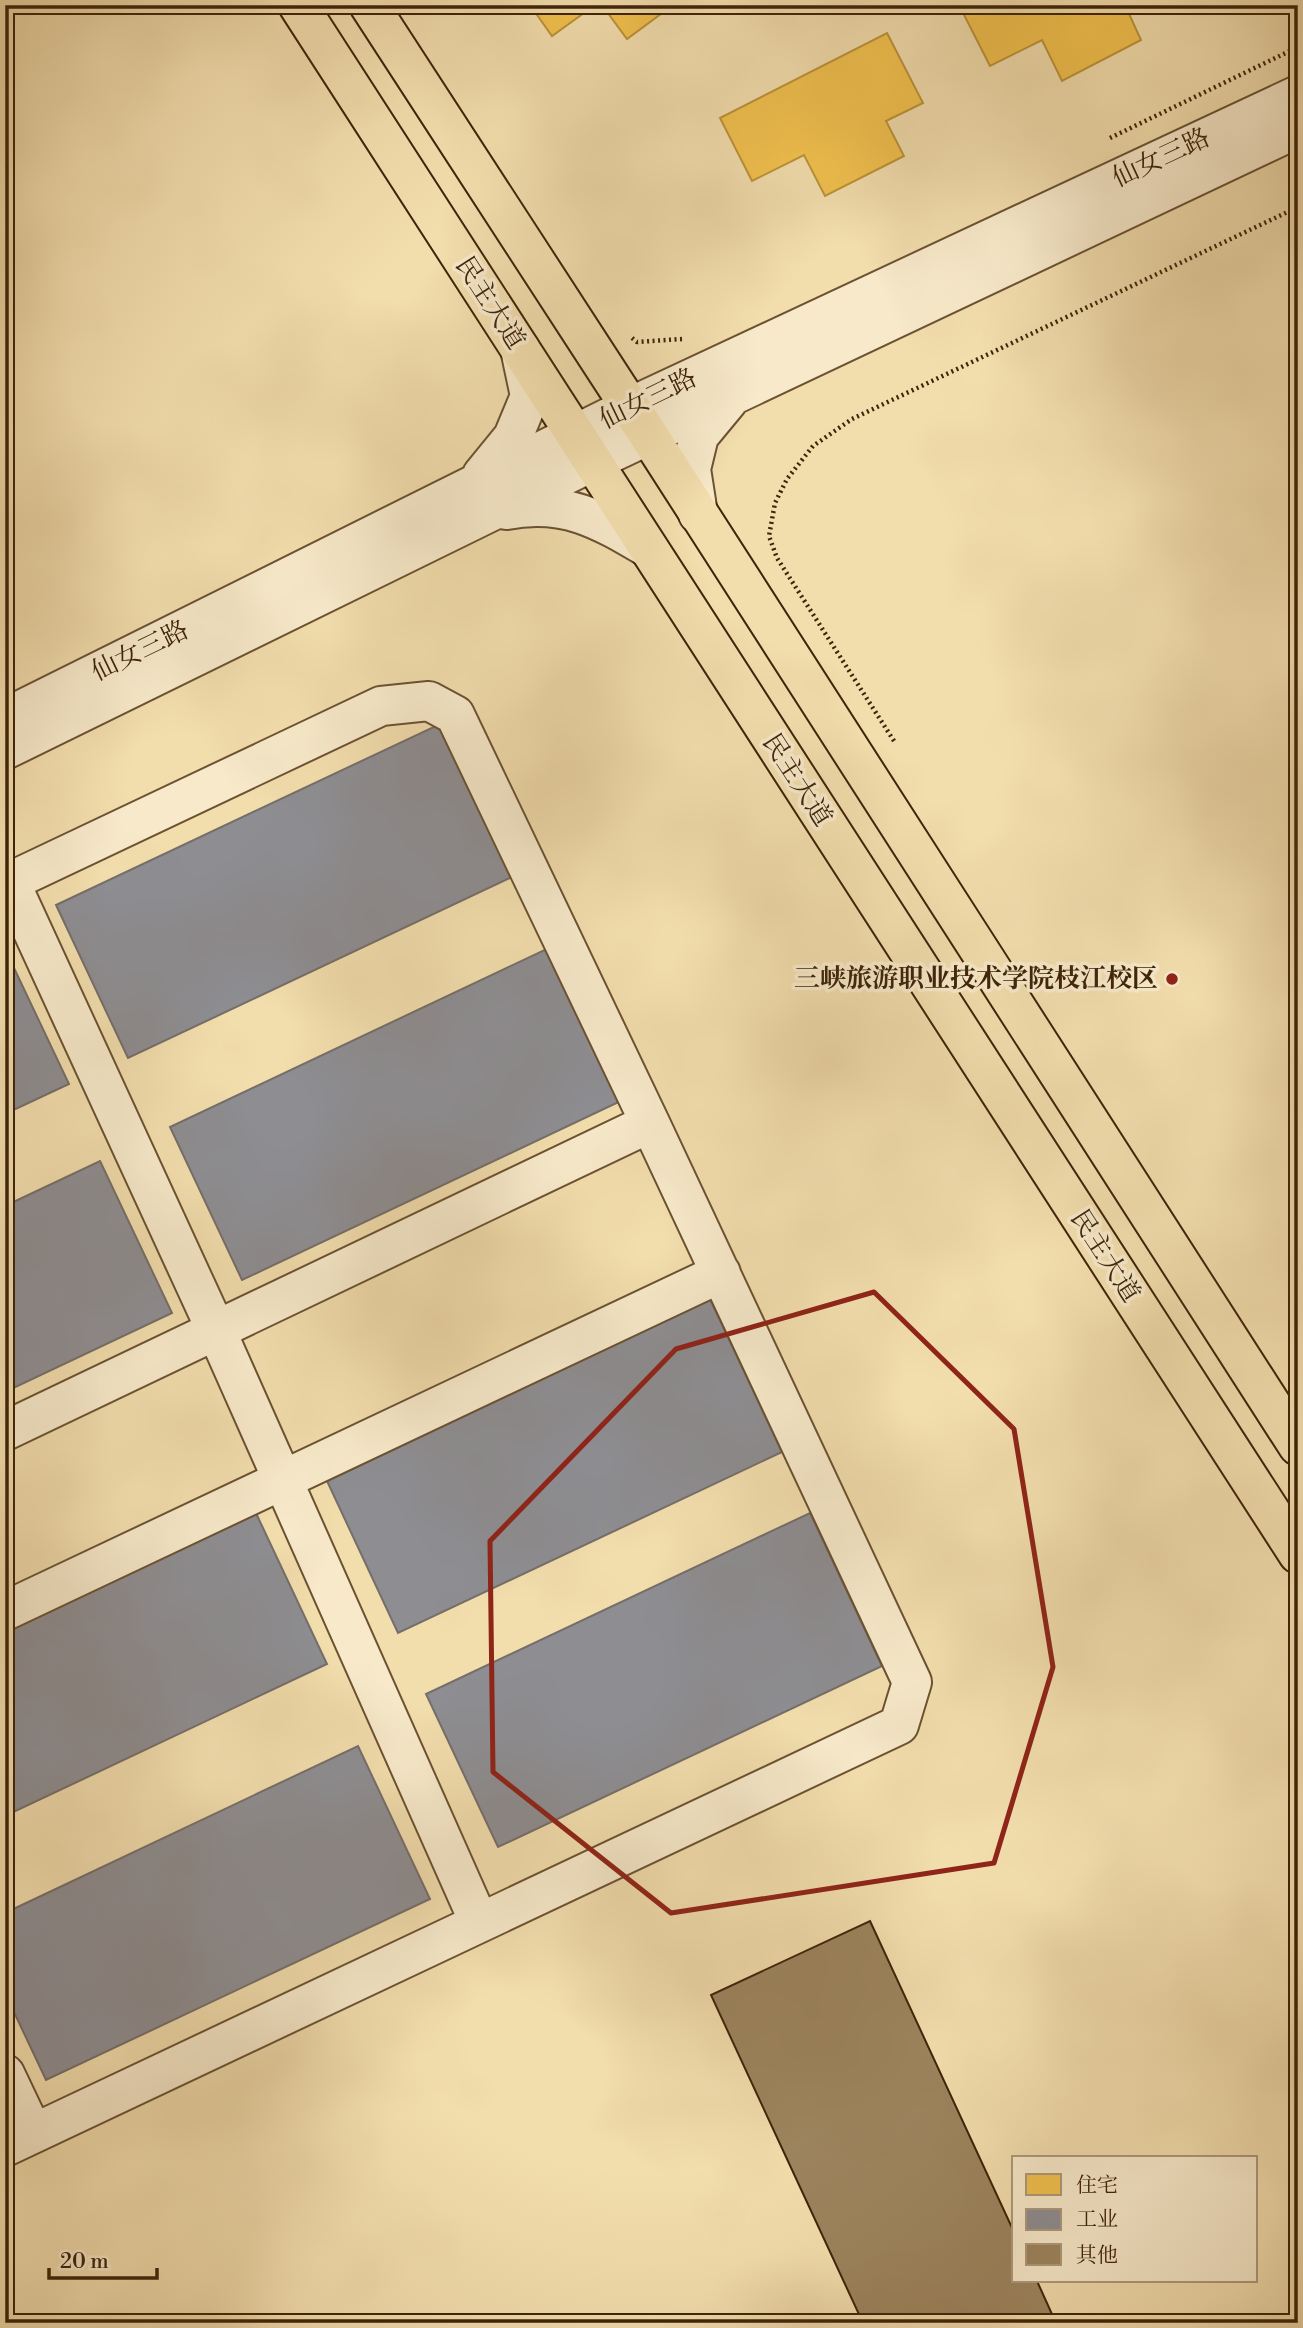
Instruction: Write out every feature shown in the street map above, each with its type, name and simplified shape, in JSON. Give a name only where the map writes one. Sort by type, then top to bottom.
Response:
[{"type":"main road","name":"民主大道","points":[[298,5],[1298,1554]]},
{"type":"main road","points":[[369,5],[1298,1446]]},
{"type":"street","name":"仙女三路","points":[[639,421],[675,386],[1298,95]]},
{"type":"street","name":"仙女三路","points":[[5,718],[481,499],[639,421],[732,396],[1298,128]]},
{"type":"street","points":[[591,347],[631,375],[675,386]]},
{"type":"street","points":[[481,499],[530,397],[520,349]]},
{"type":"street","points":[[698,514],[691,469],[699,436],[732,396]]},
{"type":"street","points":[[5,750],[481,499],[578,512],[648,548]]},
{"type":"street","points":[[5,2074],[19,2140],[899,1725],[912,1682],[455,715],[429,701],[381,706],[8,883],[284,1480],[479,1922]]},
{"type":"street","points":[[5,1431],[650,1123]]},
{"type":"street","points":[[5,1611],[720,1273]]},
{"type":"path","points":[[1109,138],[1298,47]]},
{"type":"path","points":[[899,749],[777,558],[769,536],[775,503],[787,479],[813,446],[852,419],[1298,206]]},
{"type":"path","points":[[628,336],[637,342],[694,339]]},
{"type":"highlighted area","points":[[874,1292],[1014,1429],[1053,1667],[994,1863],[671,1913],[493,1772],[490,1541],[676,1349]]},
{"type":"building: 住宅","points":[[530,5],[595,5],[552,36]]},
{"type":"building: 住宅","points":[[602,5],[673,5],[627,39]]},
{"type":"building: 住宅","points":[[959,5],[1125,5],[1141,40],[1062,81],[1042,40],[990,66]]},
{"type":"building: 住宅","points":[[887,33],[923,103],[886,121],[904,156],[825,196],[804,155],[752,181],[720,118]]},
{"type":"building: 工业","points":[[440,724],[512,877],[128,1058],[56,905]]},
{"type":"building: 工业","points":[[553,946],[625,1099],[242,1280],[170,1127]]},
{"type":"building: 工业","points":[[5,949],[69,1084],[5,1114]]},
{"type":"building: 工业","points":[[100,1161],[172,1313],[5,1392],[5,1206]]},
{"type":"building: 工业","points":[[710,1299],[782,1452],[398,1633],[327,1481]]},
{"type":"building: 工业","points":[[255,1511],[327,1664],[5,1816],[5,1629]]},
{"type":"building: 工业","points":[[810,1513],[882,1666],[498,1847],[426,1694]]},
{"type":"building: 工业","points":[[358,1746],[430,1899],[46,2080],[5,1993],[5,1913]]},
{"type":"building: 其他","points":[[870,1921],[1012,2228],[1012,2282],[1037,2282],[1056,2323],[863,2323],[711,1995]]},
{"type":"place","name":"三峡旅游职业技术学院枝江校区","points":[[1172,979]]}]
